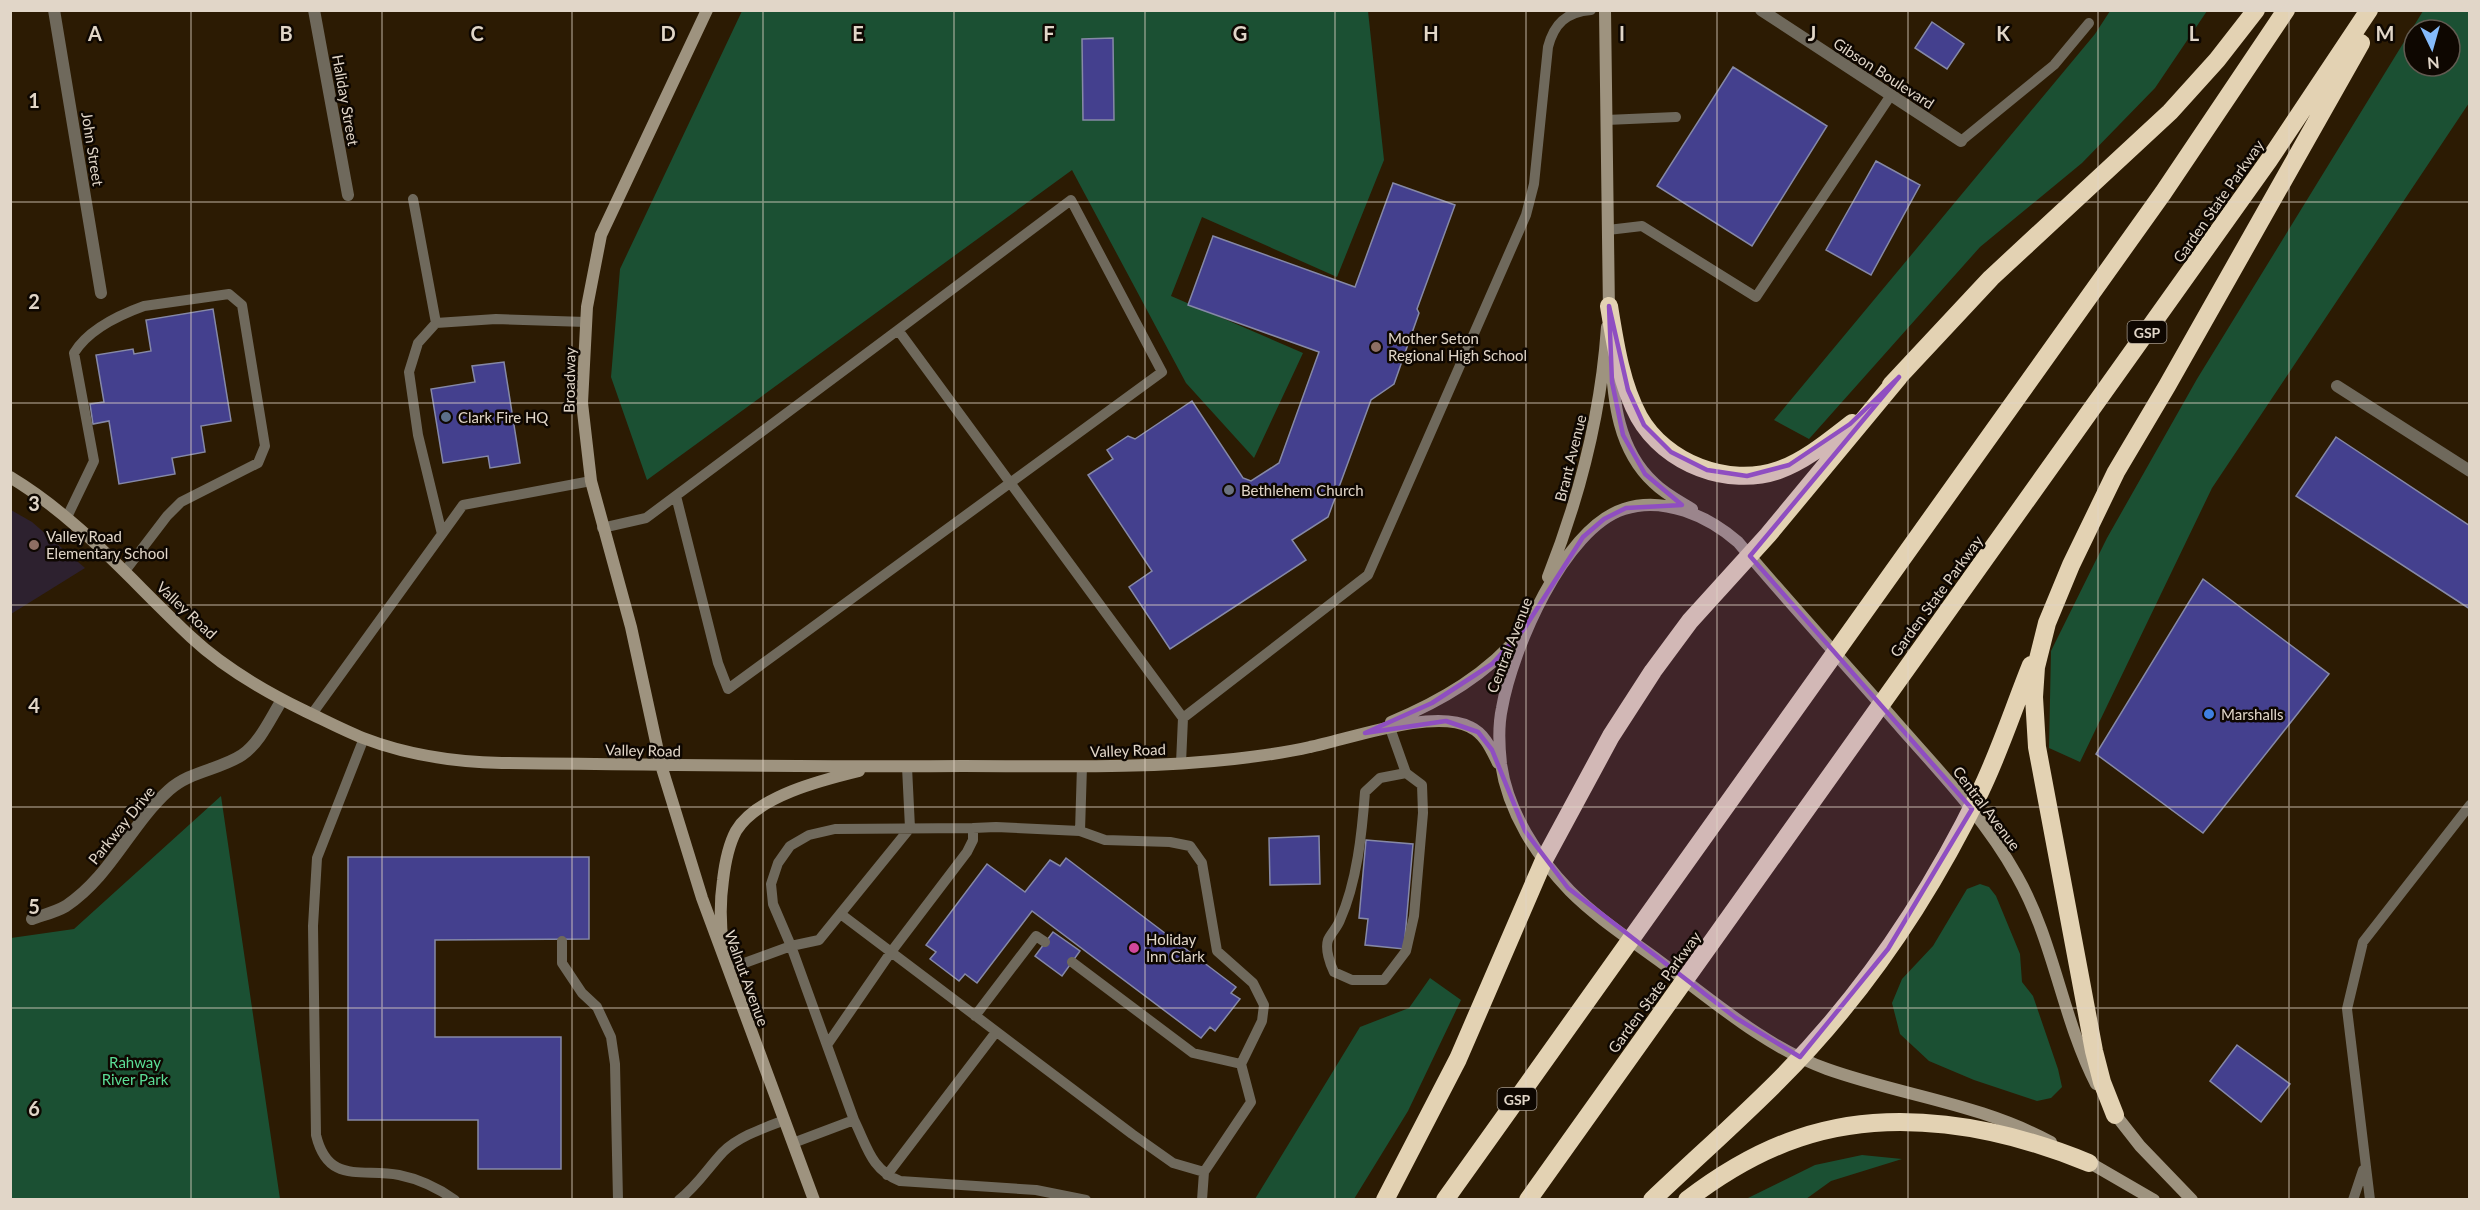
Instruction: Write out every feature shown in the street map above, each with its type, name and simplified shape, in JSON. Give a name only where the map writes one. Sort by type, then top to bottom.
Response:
[{"type":"highway","points":[[1385,1200],[1458,1059],[1544,860],[1611,736],[1653,671],[1704,605],[1750,556],[1899,377],[1991,278],[2170,112],[2217,60],[2256,10]]},
{"type":"highway","name":"GSP","points":[[1445,1200],[2163,193],[2286,10]]},
{"type":"highway","name":"Garden State Parkway","points":[[1527,1200],[2262,170],[2369,10]]},
{"type":"highway","points":[[1652,1200],[1778,1081],[1839,1013],[1888,949],[1946,857],[1988,774],[2074,556],[2116,472],[2173,376],[2379,10]]},
{"type":"highway","points":[[1609,306],[1618,356],[1628,390],[1644,425],[1671,452],[1694,465],[1714,472],[1758,475],[1779,470],[1799,460],[1850,424],[1899,377]]},
{"type":"highway","points":[[2047,623],[2034,683],[2037,747],[2094,1051],[2102,1082],[2115,1115]]},
{"type":"highway","points":[[1687,1200],[1733,1168],[1780,1145],[1817,1133],[1871,1124],[1933,1124],[1978,1129],[2024,1139],[2089,1163]]},
{"type":"street","name":"John Street","points":[[54,10],[101,293]]},
{"type":"street","name":"Haliday Street","points":[[314,10],[348,195]]},
{"type":"street","name":"Broadway","points":[[661,765],[631,627],[602,528],[591,481],[582,403],[586,322],[601,235],[706,10]]},
{"type":"street","name":"Brant Avenue","points":[[1605,10],[1609,306],[1615,403],[1629,449],[1645,474],[1654,484],[1708,520]]},
{"type":"street","name":"Gibson Boulevard","points":[[1761,10],[1961,141]]},
{"type":"street","name":"Brant Avenue","points":[[1535,612],[1566,531],[1588,456],[1602,378],[1609,306]]},
{"type":"street","points":[[2337,386],[2469,471]]},
{"type":"street","name":"Valley Road","points":[[10,477],[67,517],[193,639],[238,675],[282,700],[364,738],[420,754],[462,761],[661,765],[885,767],[1181,763],[1280,753],[1390,728],[1446,721],[1470,727],[1486,740],[1504,781]]},
{"type":"street","name":"Central Avenue","points":[[2154,1200],[2020,1126],[1980,1111],[1846,1075],[1800,1057],[1736,1018],[1593,911],[1568,888],[1544,860],[1516,814],[1504,781],[1499,745],[1501,711],[1510,676],[1535,612],[1559,571],[1583,537],[1594,527],[1616,512],[1637,506],[1662,507],[1686,511],[1708,520],[1738,542],[1991,833],[2028,897],[2078,1044],[2095,1083],[2115,1115],[2154,1161],[2193,1200]]},
{"type":"street","name":"Valley Road","points":[[1365,733],[1424,707],[1480,674],[1514,643],[1535,612]]},
{"type":"street","name":"Parkway Drive","points":[[32,919],[65,907],[98,878],[119,854],[145,816],[169,789],[195,774],[227,763],[245,753],[282,700]]},
{"type":"street","name":"Walnut Avenue","points":[[661,765],[702,898],[814,1200]]},
{"type":"street","points":[[728,969],[720,897],[727,855],[737,830],[744,820],[770,802],[789,793],[849,774],[885,767]]},
{"type":"lane","points":[[1184,718],[1368,575],[1526,214],[1534,184],[1548,47],[1552,32],[1561,21],[1572,15],[1591,10]]},
{"type":"lane","points":[[1961,141],[2054,65],[2089,23]]},
{"type":"lane","points":[[1608,230],[1642,226],[1756,297],[1891,95]]},
{"type":"lane","points":[[1606,120],[1676,117]]},
{"type":"lane","points":[[413,199],[436,323]]},
{"type":"lane","points":[[602,528],[646,518],[1071,200],[1162,372],[728,689],[718,663],[676,496]]},
{"type":"lane","points":[[67,517],[94,461],[74,353],[83,339],[132,310],[144,306],[229,294],[242,305],[265,446],[258,463],[181,502],[167,516],[125,571]]},
{"type":"lane","points":[[442,534],[418,435],[409,372],[418,343],[436,323],[496,319],[586,322]]},
{"type":"lane","points":[[898,330],[1184,718],[1181,763]]},
{"type":"lane","points":[[312,714],[463,505],[591,481]]},
{"type":"lane","points":[[1390,728],[1407,773],[1422,784],[1423,813],[1414,916],[1406,951],[1384,980],[1352,980],[1334,972],[1329,961],[1327,942],[1340,921],[1352,878],[1365,792],[1380,778],[1407,773]]},
{"type":"lane","points":[[364,738],[317,858],[313,926],[316,1135],[319,1149],[341,1170],[354,1174],[405,1177],[422,1181],[455,1200]]},
{"type":"lane","points":[[728,969],[791,946],[819,940],[842,915],[910,828],[907,766]]},
{"type":"lane","points":[[1080,831],[1082,766]]},
{"type":"lane","points":[[2370,1200],[2347,1009],[2363,942],[2469,805]]},
{"type":"lane","points":[[1086,1200],[1036,1190],[913,1183],[887,1175],[875,1165],[854,1120],[791,946],[773,904],[771,884],[778,863],[790,846],[809,835],[835,829],[996,827],[1080,831],[1105,840],[1170,842],[1191,846],[1202,863],[1217,951],[1252,983],[1264,1005],[1262,1021],[1241,1064],[1251,1102],[1203,1172],[1202,1200]]},
{"type":"lane","points":[[827,1045],[891,952],[967,852],[973,840],[973,828]]},
{"type":"lane","points":[[842,915],[1173,1163],[1203,1172]]},
{"type":"lane","points":[[975,1016],[1036,936],[1045,942]]},
{"type":"lane","points":[[562,941],[562,963],[571,978],[597,1007],[611,1038],[615,1064],[618,1200]]},
{"type":"lane","points":[[1072,963],[1192,1053],[1241,1064]]},
{"type":"lane","points":[[887,1175],[996,1032]]},
{"type":"lane","points":[[679,1200],[696,1187],[724,1150],[751,1133],[785,1120]]},
{"type":"lane","points":[[793,1143],[854,1120]]},
{"type":"lane","points":[[2353,1200],[2364,1161]]},
{"type":"highlighted area","points":[[1609,306],[1628,390],[1644,425],[1671,452],[1707,470],[1747,476],[1789,465],[1850,424],[1899,377],[1750,556],[1972,809],[1888,949],[1800,1057],[1736,1018],[1568,888],[1525,831],[1492,750],[1478,732],[1446,721],[1365,733],[1432,703],[1492,664],[1524,629],[1583,537],[1604,519],[1626,508],[1682,505],[1645,474],[1623,435],[1612,382]]},
{"type":"shaded area","name":"Valley Road Elementary School","points":[[11,510],[32,522],[85,568],[11,614]]},
{"type":"green space","points":[[742,11],[1368,11],[1384,160],[1337,277],[1202,217],[1171,296],[1303,353],[1254,458],[1186,383],[1072,170],[647,480],[611,377],[620,269]]},
{"type":"green space","points":[[2110,11],[2207,11],[2155,88],[2082,163],[1980,247],[1809,439],[1774,420],[2095,34]]},
{"type":"green space","points":[[2423,11],[2469,11],[2469,103],[2212,488],[2080,762],[2049,748],[2051,651],[2107,538],[2197,379],[2402,45],[2402,78],[2462,78],[2462,18],[2419,18]]},
{"type":"green space","name":"Rahway River Park","points":[[221,796],[280,1199],[11,1199],[11,938],[74,929]]},
{"type":"green space","points":[[1980,884],[1989,887],[1996,896],[2020,954],[2022,982],[2033,996],[2062,1087],[2051,1098],[2037,1101],[1974,1080],[1929,1061],[1900,1034],[1892,1003],[1902,979],[1933,946],[1967,889]]},
{"type":"green space","points":[[1430,978],[1461,1000],[1408,1111],[1354,1199],[1255,1199],[1360,1027],[1409,1008]]},
{"type":"green space","points":[[1862,1155],[1902,1159],[1831,1181],[1806,1199],[1746,1199],[1815,1165]]},
{"type":"building","points":[[1932,22],[1964,44],[1947,69],[1915,48]]},
{"type":"building","points":[[1113,38],[1114,120],[1083,120],[1082,39]]},
{"type":"building","points":[[1733,67],[1827,126],[1752,246],[1657,186]]},
{"type":"building","points":[[1876,161],[1920,185],[1871,275],[1826,250]]},
{"type":"building","points":[[1393,183],[1455,205],[1417,309],[1419,313],[1394,384],[1371,400],[1328,517],[1292,540],[1306,560],[1170,649],[1129,587],[1152,571],[1088,475],[1113,459],[1107,450],[1128,436],[1135,439],[1192,401],[1243,478],[1251,481],[1279,463],[1319,352],[1188,305],[1213,236],[1355,287]]},
{"type":"building","points":[[213,309],[231,421],[201,426],[205,452],[172,458],[175,474],[119,484],[109,421],[93,424],[90,404],[104,402],[96,355],[133,349],[134,354],[151,351],[146,320]]},
{"type":"building","points":[[504,362],[520,463],[490,468],[488,456],[443,463],[431,389],[475,382],[472,366]]},
{"type":"building","points":[[2336,437],[2470,526],[2470,609],[2296,496]]},
{"type":"building","name":"Marshalls","points":[[2203,579],[2329,674],[2203,833],[2096,754]]},
{"type":"building","points":[[1319,836],[1320,884],[1270,885],[1269,838]]},
{"type":"building","points":[[1366,840],[1413,844],[1404,949],[1365,945],[1368,919],[1359,918]]},
{"type":"building","points":[[348,857],[589,857],[589,939],[435,940],[435,1037],[561,1037],[561,1169],[478,1169],[478,1120],[348,1120]]},
{"type":"building","name":"Holiday Inn Clark","points":[[1066,858],[1236,987],[1231,993],[1240,999],[1215,1031],[1210,1027],[1201,1038],[1032,911],[977,983],[965,974],[959,981],[930,959],[936,952],[926,945],[987,864],[1025,892],[1050,860],[1060,866]]},
{"type":"building","points":[[1053,932],[1080,951],[1062,976],[1035,956]]},
{"type":"building","points":[[2237,1045],[2290,1084],[2261,1122],[2210,1081]]},
{"type":"place","name":"Mother Seton Regional High School","points":[[1376,347]]},
{"type":"place","name":"Clark Fire HQ","points":[[446,417]]},
{"type":"place","name":"Bethlehem Church","points":[[1229,490]]},
{"type":"place","name":"Valley Road Elementary School","points":[[34,545]]},
{"type":"place","name":"Marshalls","points":[[2209,714]]},
{"type":"place","name":"Holiday Inn Clark","points":[[1134,948]]}]
